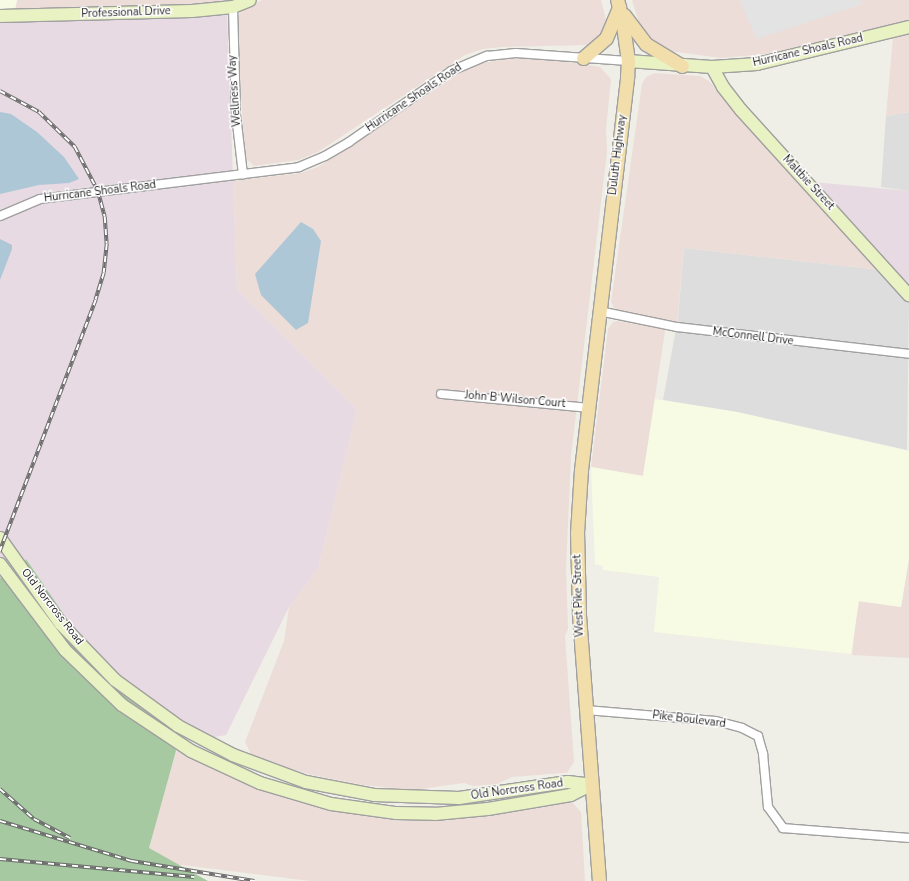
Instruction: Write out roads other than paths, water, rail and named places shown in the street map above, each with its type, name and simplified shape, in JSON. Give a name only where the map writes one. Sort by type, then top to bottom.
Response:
[{"type":"main road","name":"Professional Drive","points":[[0,16],[192,11],[233,7],[250,0]]},
{"type":"main road","points":[[583,58],[606,38],[618,3]]},
{"type":"main road","points":[[618,3],[646,44],[682,66]]},
{"type":"main road","name":"Duluth Highway","points":[[599,311],[628,61],[618,3]]},
{"type":"main road","name":"Hurricane Shoals Road","points":[[628,61],[712,67],[757,64],[783,59],[909,27]]},
{"type":"main road","name":"Maltbie Street","points":[[712,67],[722,87],[741,110],[909,295]]},
{"type":"main road","name":"West Pike Street","points":[[599,311],[588,408],[577,533],[590,785],[599,881]]},
{"type":"main road","name":"Old Norcross Road","points":[[0,538],[62,624],[115,680],[178,726],[244,760],[289,777],[330,788],[408,798],[482,796],[568,782],[590,785]]},
{"type":"main road","name":"Old Norcross Road","points":[[0,564],[64,650],[122,705],[191,751],[260,783],[331,804],[396,813],[435,814],[488,809],[571,795],[590,785]]},
{"type":"street","name":"Wellness Way","points":[[233,7],[236,115],[243,175]]},
{"type":"street","name":"Hurricane Shoals Road","points":[[0,216],[40,200],[299,167],[325,156],[440,79],[474,60],[516,53],[628,61]]},
{"type":"street","name":"McConnell Drive","points":[[599,311],[677,328],[909,354]]},
{"type":"street","name":"John B Wilson Court","points":[[441,394],[588,408]]},
{"type":"street","name":"Pike Boulevard","points":[[586,710],[716,721],[742,728],[758,736],[763,754],[768,807],[782,828],[909,838]]},
{"type":"water","points":[[0,112],[11,114],[37,132],[64,157],[79,179],[69,183],[39,185],[0,194]]},
{"type":"water","points":[[301,222],[313,229],[321,241],[308,323],[296,330],[261,295],[255,274]]},
{"type":"water","points":[[0,239],[12,245],[12,249],[0,280]]},
{"type":"railway","points":[[0,91],[39,112],[75,147],[98,191],[105,217],[107,244],[104,273],[96,300],[0,552]]},
{"type":"railway","points":[[0,789],[34,819],[70,838]]},
{"type":"railway","points":[[0,821],[132,861],[254,881]]},
{"type":"railway","points":[[0,859],[194,877]]}]
